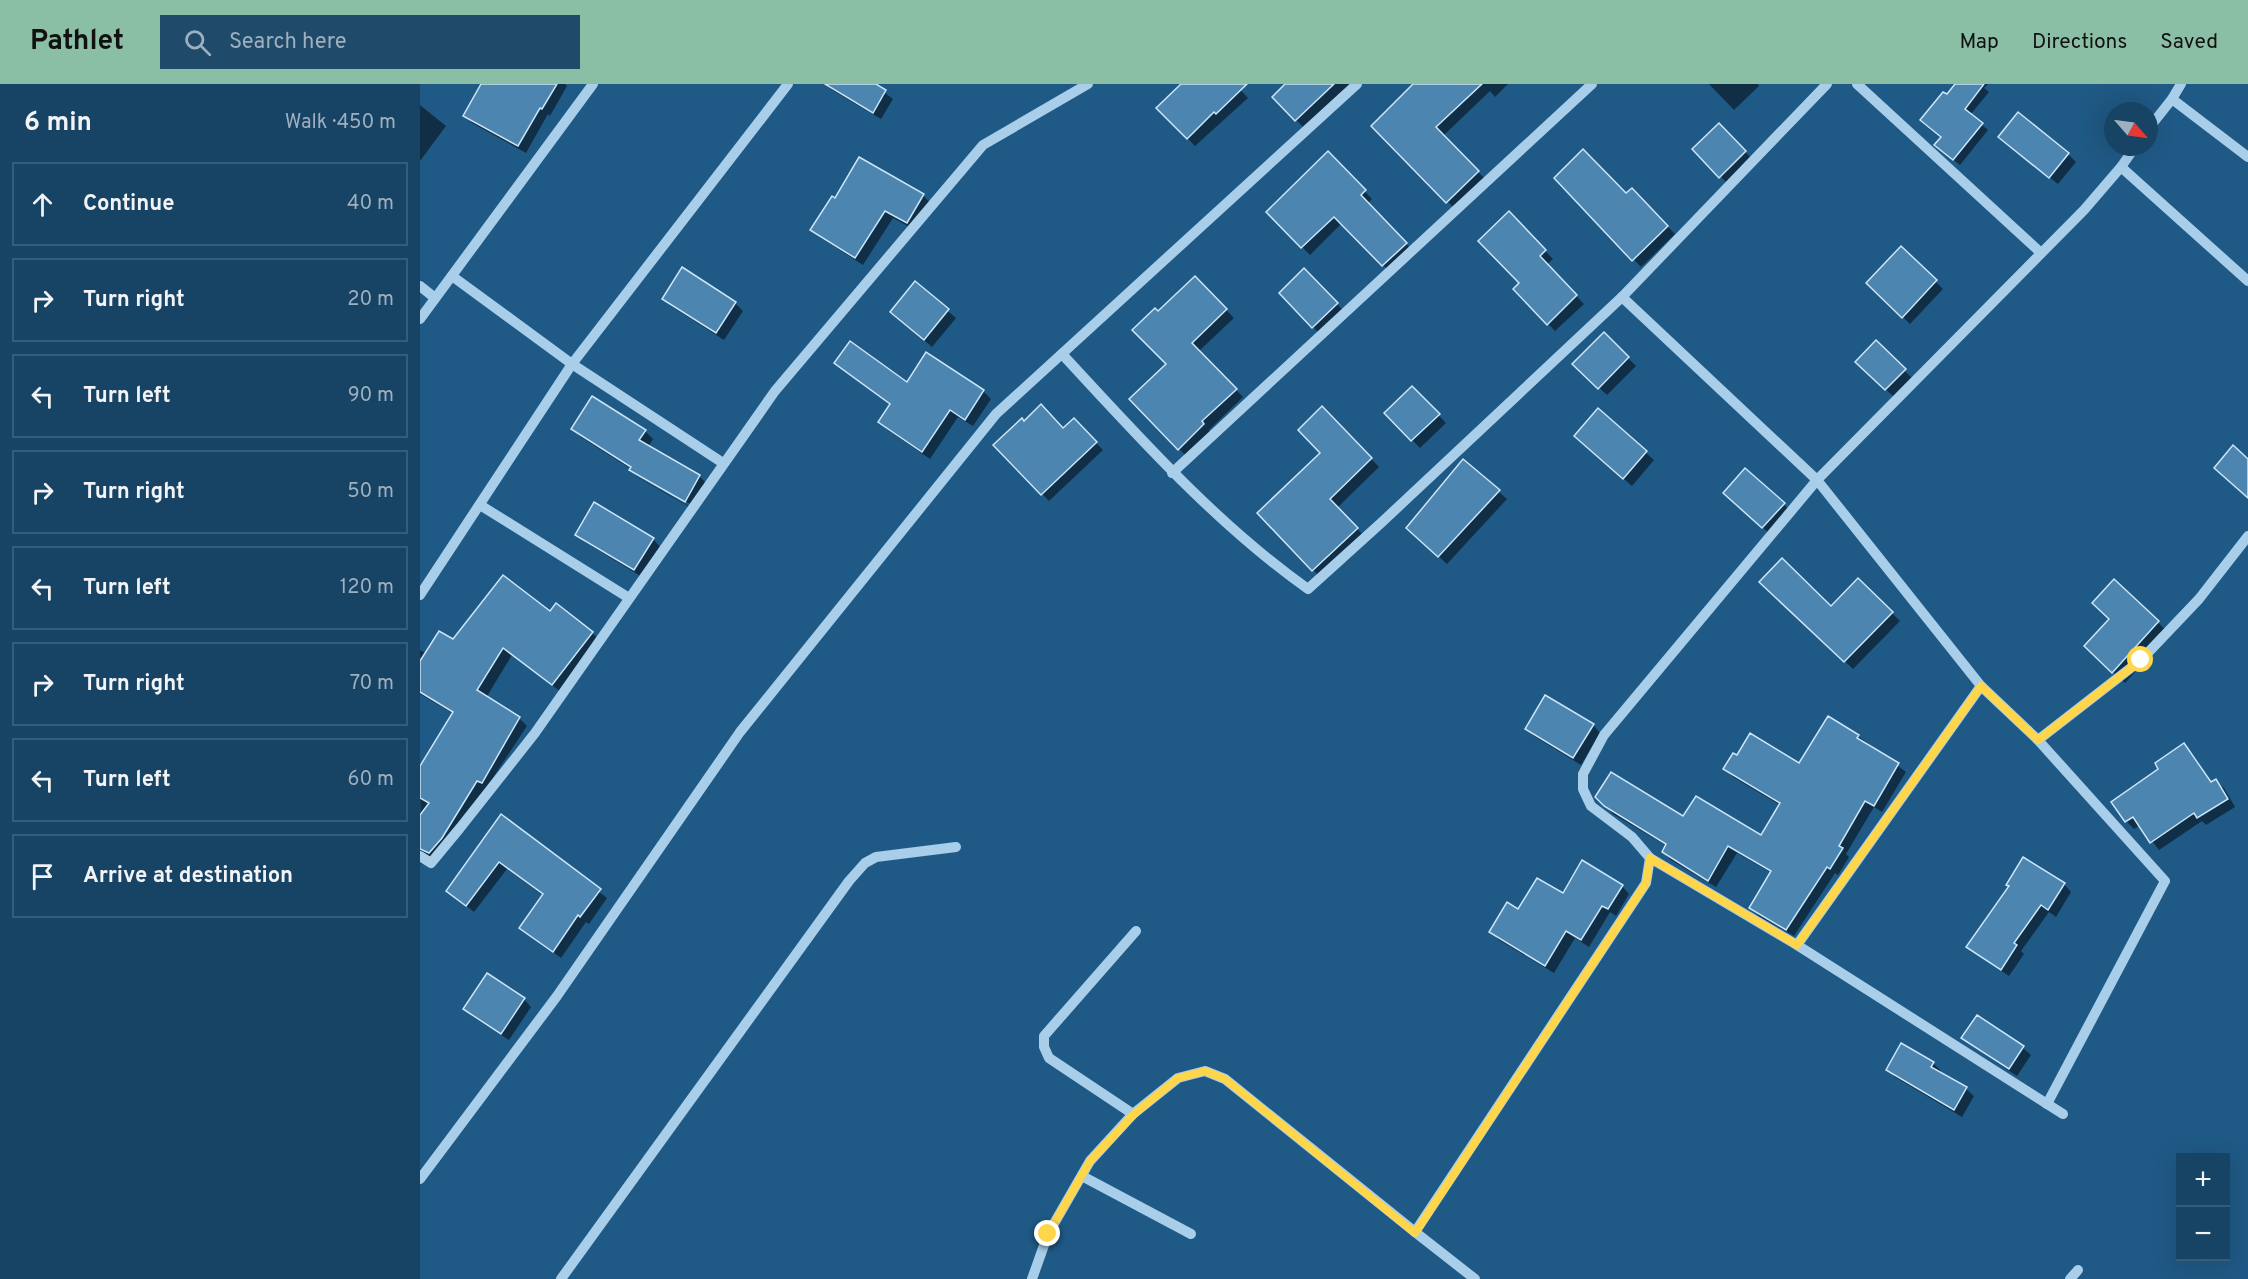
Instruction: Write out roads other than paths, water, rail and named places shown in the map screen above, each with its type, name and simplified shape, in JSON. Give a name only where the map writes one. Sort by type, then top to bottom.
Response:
[{"type":"street","points":[[420,318],[593,84]]},
{"type":"street","points":[[420,595],[572,364],[788,84]]},
{"type":"street","points":[[420,856],[430,863],[460,828],[534,733],[775,391],[982,145],[1088,84]]},
{"type":"street","points":[[420,1179],[557,996],[740,732],[996,414],[1357,84]]},
{"type":"street","points":[[1172,473],[1592,84]]},
{"type":"street","points":[[1062,354],[1172,473],[1277,567],[1308,589],[1382,523],[1622,297],[1827,84]]},
{"type":"street","points":[[1857,84],[2041,253]]},
{"type":"street","points":[[2158,117],[2181,84]]},
{"type":"street","points":[[2172,99],[2248,157]]},
{"type":"street","points":[[2063,1114],[1797,945],[1650,858],[1632,837],[1590,806],[1583,789],[1583,774],[1604,735],[1817,480],[2084,210],[2129,156]]},
{"type":"street","points":[[2121,167],[2248,280]]},
{"type":"street","points":[[452,276],[572,364],[723,463]]},
{"type":"street","points":[[420,286],[435,298]]},
{"type":"street","points":[[1622,297],[1817,480],[1981,686],[2038,740],[2165,881],[2047,1104]]},
{"type":"street","points":[[480,505],[629,598]]},
{"type":"street","points":[[2038,740],[2141,660],[2199,599],[2248,536]]},
{"type":"street","points":[[1797,945],[1981,686]]},
{"type":"street","points":[[561,1279],[849,881],[865,863],[876,857],[956,847]]},
{"type":"street","points":[[1415,1233],[1646,883],[1650,858]]},
{"type":"street","points":[[1134,1114],[1049,1058],[1044,1047],[1044,1036],[1136,931]]},
{"type":"street","points":[[1032,1279],[1048,1234],[1090,1161],[1134,1114],[1178,1078],[1205,1071],[1225,1079],[1475,1279]]},
{"type":"street","points":[[1082,1176],[1191,1234]]},
{"type":"street","points":[[2070,1279],[2078,1270]]}]
